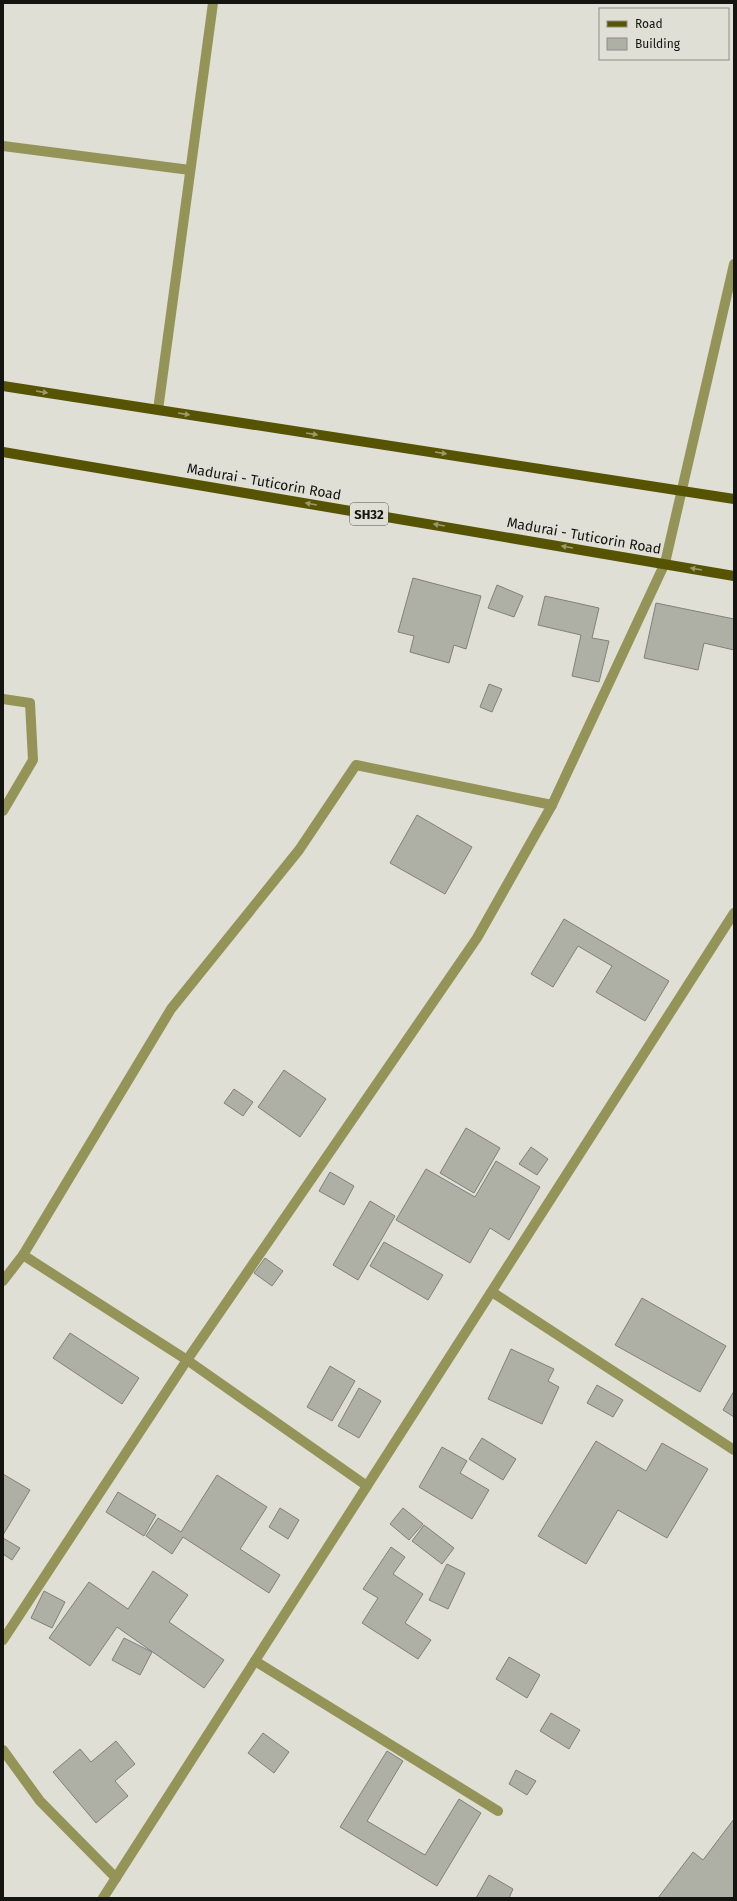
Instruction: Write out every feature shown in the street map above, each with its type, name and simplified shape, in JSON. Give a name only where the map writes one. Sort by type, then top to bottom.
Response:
[{"type":"main road","points":[[3,386],[734,499]]},
{"type":"main road","name":"Madurai - Tuticorin Road","points":[[3,452],[665,563],[734,576]]},
{"type":"street","points":[[158,410],[213,3]]},
{"type":"street","points":[[3,146],[190,170]]},
{"type":"street","points":[[3,1640],[187,1360],[477,938],[552,805],[665,563],[734,264]]},
{"type":"street","points":[[3,699],[30,703],[33,760],[3,811]]},
{"type":"street","points":[[3,1282],[23,1255],[171,1009],[299,850],[356,765],[552,805]]},
{"type":"street","points":[[104,1898],[734,913]]},
{"type":"street","points":[[23,1255],[187,1360],[367,1486]]},
{"type":"street","points":[[492,1292],[734,1450]]},
{"type":"street","points":[[255,1661],[498,1811]]},
{"type":"street","points":[[3,1750],[40,1801],[116,1878]]},
{"type":"building","points":[[413,578],[481,596],[466,649],[454,645],[449,663],[410,652],[414,636],[398,632]]},
{"type":"building","points":[[497,585],[523,596],[514,617],[488,608]]},
{"type":"building","points":[[545,596],[599,608],[592,638],[609,641],[599,682],[572,676],[581,635],[538,625]]},
{"type":"building","points":[[656,603],[734,619],[734,650],[704,643],[698,670],[644,658]]},
{"type":"building","points":[[489,684],[502,689],[492,712],[480,707]]},
{"type":"building","points":[[417,815],[472,847],[445,894],[390,863]]},
{"type":"building","points":[[564,919],[669,981],[645,1021],[596,992],[612,966],[578,946],[553,987],[531,974]]},
{"type":"building","points":[[284,1070],[326,1099],[300,1137],[258,1107]]},
{"type":"building","points":[[234,1089],[253,1102],[243,1116],[224,1103]]},
{"type":"building","points":[[466,1128],[500,1148],[474,1193],[440,1173]]},
{"type":"building","points":[[531,1147],[548,1159],[537,1175],[519,1164]]},
{"type":"building","points":[[496,1161],[540,1187],[509,1240],[490,1228],[470,1263],[396,1220],[426,1169],[475,1197]]},
{"type":"building","points":[[330,1172],[354,1186],[344,1205],[319,1191]]},
{"type":"building","points":[[370,1201],[395,1216],[358,1280],[333,1265]]},
{"type":"building","points":[[384,1242],[443,1275],[428,1300],[370,1266]]},
{"type":"building","points":[[265,1258],[283,1271],[272,1286],[254,1273]]},
{"type":"building","points":[[642,1298],[726,1346],[700,1392],[615,1345]]},
{"type":"building","points":[[70,1333],[139,1378],[122,1404],[53,1358]]},
{"type":"building","points":[[511,1349],[554,1369],[548,1381],[559,1387],[542,1424],[488,1399]]},
{"type":"building","points":[[330,1366],[355,1381],[332,1421],[307,1407]]},
{"type":"building","points":[[597,1385],[623,1400],[613,1417],[587,1403]]},
{"type":"building","points":[[359,1388],[381,1401],[359,1438],[338,1426]]},
{"type":"building","points":[[734,1391],[734,1417],[723,1410]]},
{"type":"building","points":[[482,1438],[516,1459],[503,1480],[469,1459]]},
{"type":"building","points":[[596,1441],[646,1471],[662,1443],[708,1469],[667,1538],[618,1510],[586,1564],[538,1536]]},
{"type":"building","points":[[442,1447],[467,1461],[460,1473],[489,1490],[472,1519],[419,1487]]},
{"type":"building","points":[[3,1474],[30,1490],[3,1535]]},
{"type":"building","points":[[217,1475],[267,1507],[240,1549],[280,1575],[269,1593],[183,1537],[172,1554],[146,1536],[158,1518],[181,1532]]},
{"type":"building","points":[[118,1492],[156,1515],[144,1536],[106,1512]]},
{"type":"building","points":[[280,1508],[299,1520],[288,1539],[269,1527]]},
{"type":"building","points":[[403,1508],[423,1524],[409,1540],[390,1524]]},
{"type":"building","points":[[424,1525],[454,1548],[442,1564],[412,1541]]},
{"type":"building","points":[[3,1538],[20,1548],[12,1560],[3,1554]]},
{"type":"building","points":[[391,1547],[405,1557],[393,1574],[423,1594],[405,1623],[431,1640],[418,1659],[362,1623],[378,1598],[363,1589]]},
{"type":"building","points":[[447,1564],[465,1573],[448,1609],[429,1600]]},
{"type":"building","points":[[153,1571],[188,1595],[169,1622],[224,1660],[204,1688],[117,1627],[90,1666],[49,1638],[89,1582],[128,1609]]},
{"type":"building","points":[[44,1591],[65,1602],[52,1628],[31,1618]]},
{"type":"building","points":[[124,1638],[152,1652],[140,1675],[112,1660]]},
{"type":"building","points":[[509,1657],[540,1675],[527,1698],[496,1679]]},
{"type":"building","points":[[551,1713],[580,1730],[569,1749],[540,1731]]},
{"type":"building","points":[[263,1733],[289,1752],[274,1773],[248,1753]]},
{"type":"building","points":[[116,1741],[135,1764],[115,1781],[128,1796],[96,1823],[53,1772],[80,1749],[91,1762]]},
{"type":"building","points":[[387,1751],[403,1761],[367,1821],[425,1855],[459,1799],[481,1813],[437,1886],[340,1827]]},
{"type":"building","points":[[516,1770],[536,1781],[527,1795],[509,1784]]},
{"type":"building","points":[[734,1819],[734,1898],[658,1898],[693,1852],[703,1860]]},
{"type":"building","points":[[489,1875],[513,1889],[509,1898],[476,1898]]}]
